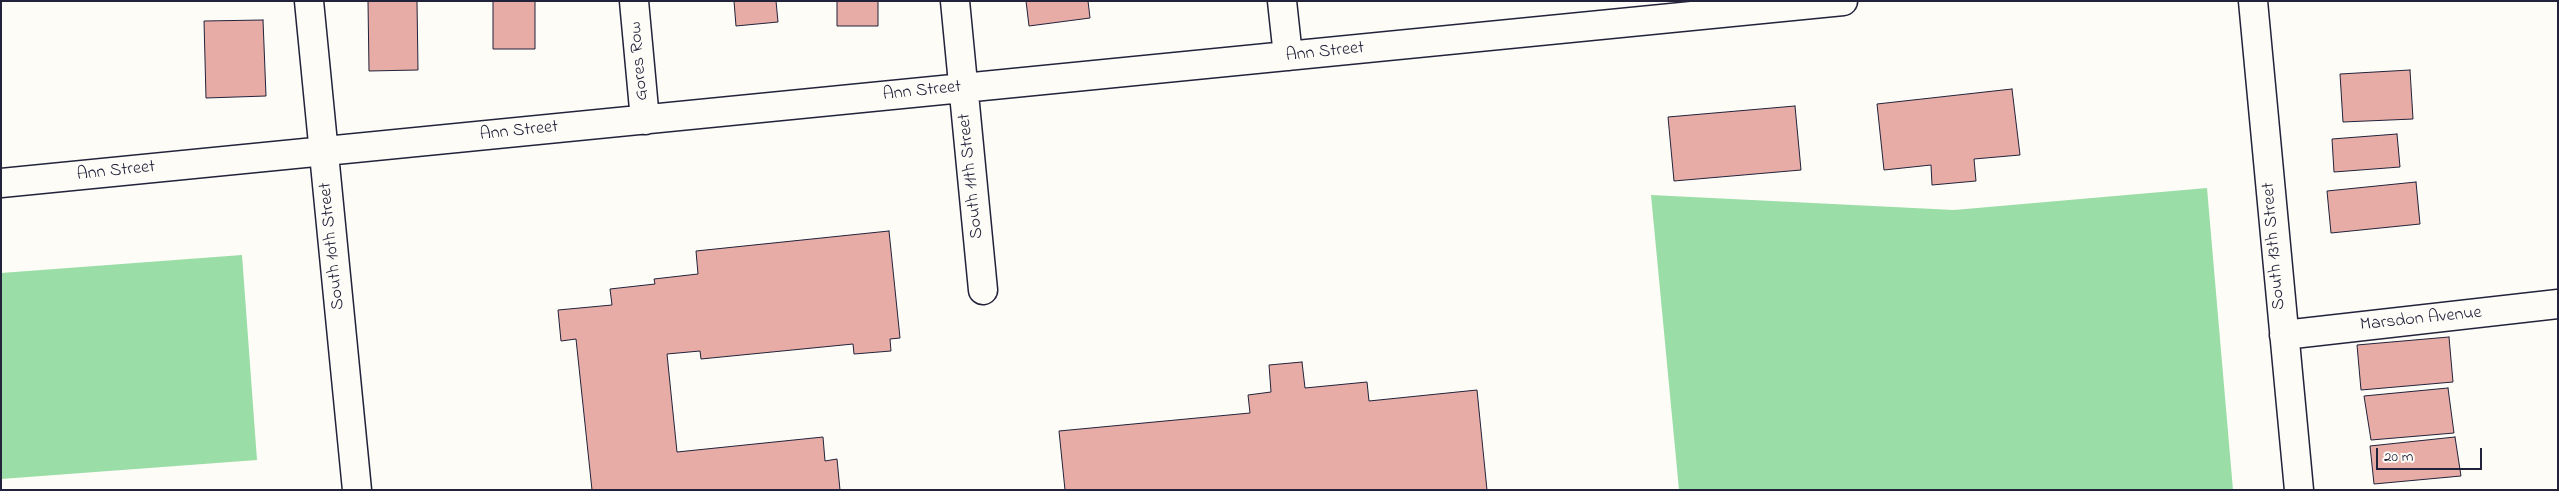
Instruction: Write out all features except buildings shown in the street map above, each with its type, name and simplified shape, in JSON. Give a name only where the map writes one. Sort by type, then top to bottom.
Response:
[{"type":"street","name":"South 10th Street","points":[[309,1],[357,490]]},
{"type":"street","name":"Gores Row","points":[[634,1],[645,120]]},
{"type":"street","name":"South 11th Street","points":[[955,1],[984,290]]},
{"type":"street","points":[[1282,1],[1288,56]]},
{"type":"street","name":"Ann Street","points":[[1,184],[1288,56],[1607,13],[1843,1]]},
{"type":"street","name":"South 13th Street","points":[[2253,1],[2299,490]]},
{"type":"street","name":"Marsdon Avenue","points":[[2284,335],[2558,304]]},
{"type":"green space","points":[[2207,188],[2233,490],[1679,490],[1651,195],[1954,210]]},
{"type":"green space","points":[[242,255],[257,460],[1,479],[1,273]]}]
